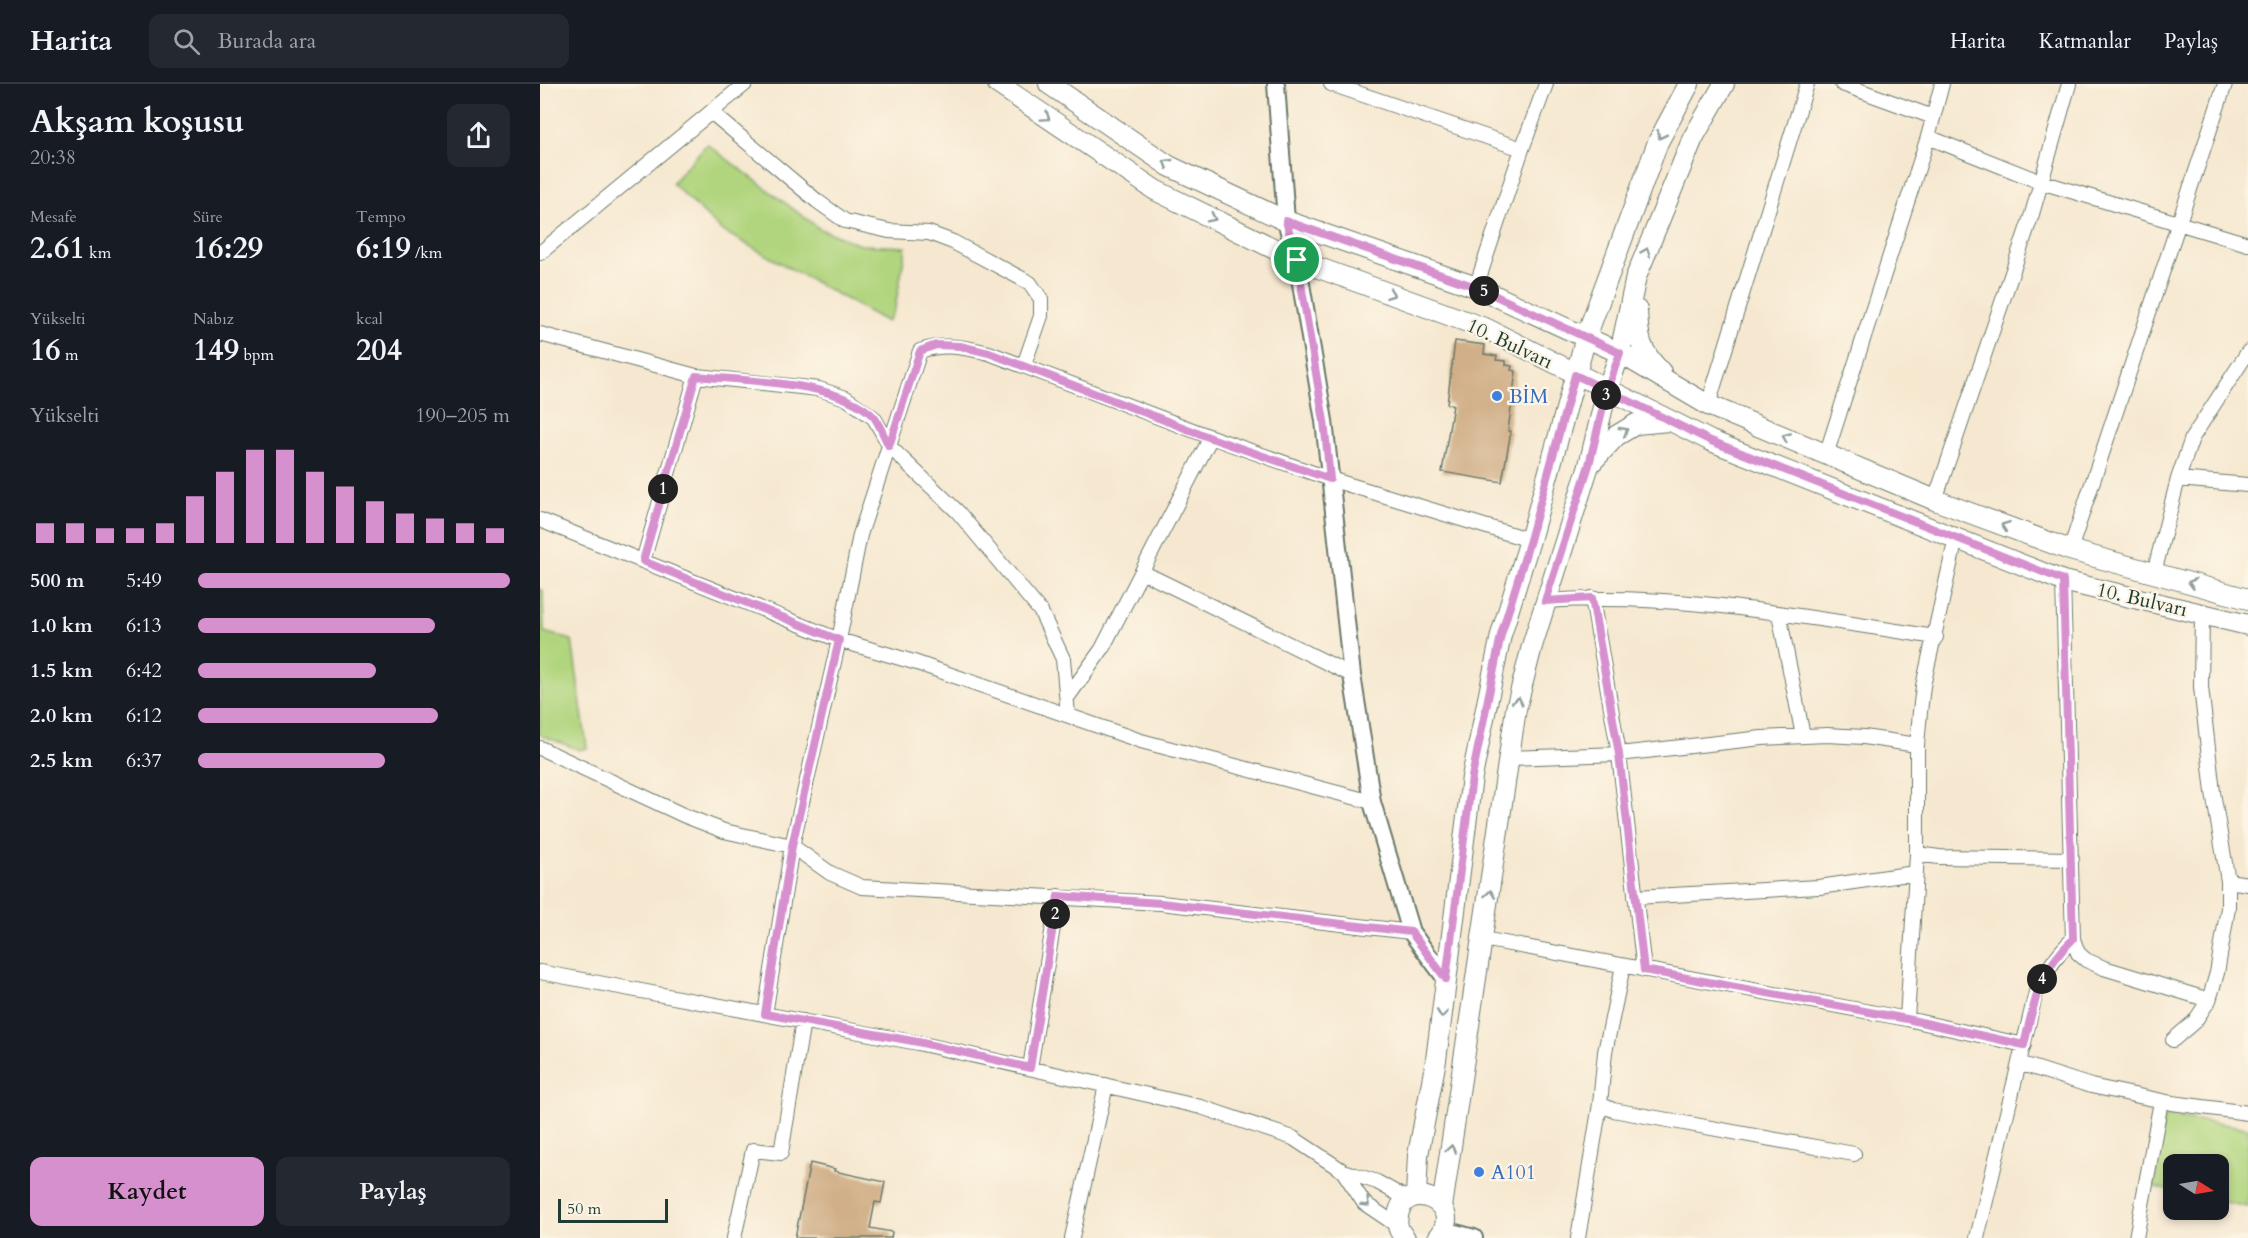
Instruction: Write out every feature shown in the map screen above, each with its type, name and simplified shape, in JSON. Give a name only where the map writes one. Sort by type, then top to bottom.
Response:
[{"type":"main road","name":"10. Bulvarı","points":[[998,84],[1155,190],[1297,260],[1487,329],[1711,441],[2063,580],[2248,625]]},
{"type":"main road","name":"10. Bulvarı","points":[[1048,84],[1169,166],[1286,221],[1476,287],[1620,353],[1708,405],[1935,500],[2070,550],[2248,599]]},
{"type":"main road","points":[[1401,1234],[1399,1211],[1412,1198],[1436,1060],[1472,777],[1501,635],[1530,540],[1586,337],[1658,142],[1689,84]]},
{"type":"main road","points":[[1442,1207],[1516,709],[1545,601],[1589,465],[1607,390],[1620,353],[1636,277],[1693,138],[1724,84]]},
{"type":"main road","points":[[1636,277],[1638,335],[1646,356],[1680,390]]},
{"type":"main road","points":[[1589,465],[1616,436],[1636,424],[1671,421]]},
{"type":"main road","points":[[1412,1198],[1431,1198],[1442,1207],[1445,1214],[1441,1234]]},
{"type":"street","points":[[540,254],[745,84]]},
{"type":"street","points":[[1276,84],[1286,221],[1297,260],[1324,421],[1352,675],[1372,802],[1411,932],[1446,979]]},
{"type":"street","points":[[1331,84],[1522,149]]},
{"type":"street","points":[[1476,287],[1546,84]]},
{"type":"street","points":[[1708,405],[1808,84]]},
{"type":"street","points":[[1842,84],[1933,117]]},
{"type":"street","points":[[1935,500],[2032,214],[2069,84]]},
{"type":"street","points":[[2070,550],[2225,84]]},
{"type":"street","points":[[1826,455],[1928,137],[1940,85]]},
{"type":"street","points":[[711,112],[817,201],[845,221],[889,231],[929,233],[953,242],[1030,283],[1041,299],[1041,316],[1024,365]]},
{"type":"street","points":[[1928,137],[2041,182],[2178,225],[2248,244]]},
{"type":"street","points":[[540,334],[696,376],[819,389],[846,398],[874,418],[889,446],[958,512],[1041,612],[1063,659],[1068,715]]},
{"type":"street","points":[[765,1014],[792,846],[839,640],[860,535],[920,351],[936,345],[960,346],[1024,365],[1211,438],[1330,479],[1530,540]]},
{"type":"street","points":[[2154,573],[2178,479],[2192,438],[2248,352]]},
{"type":"street","points":[[643,561],[696,376]]},
{"type":"street","points":[[1067,698],[1102,649],[1211,438]]},
{"type":"street","points":[[2178,479],[2248,485]]},
{"type":"street","points":[[540,520],[839,640],[917,663],[1141,741],[1372,802]]},
{"type":"street","points":[[1907,1019],[1917,854],[1917,745],[1923,686],[1936,637],[1956,538]]},
{"type":"street","points":[[1142,572],[1352,675]]},
{"type":"street","points":[[2063,580],[2073,939],[2078,953],[2086,960],[2104,968],[2209,1000]]},
{"type":"street","points":[[1545,601],[1592,598],[1657,600],[1779,614],[1936,637]]},
{"type":"street","points":[[1592,598],[1619,754],[1644,970]]},
{"type":"street","points":[[1779,614],[1803,736]]},
{"type":"street","points":[[2173,1040],[2195,1021],[2209,1000],[2217,973],[2228,908],[2228,881],[2213,792],[2201,687],[2202,614]]},
{"type":"street","points":[[1509,758],[1619,754],[1762,738],[1803,736],[1864,737],[1917,745]]},
{"type":"street","points":[[540,748],[714,828],[792,846],[830,873],[862,887],[1161,903],[1411,932]]},
{"type":"street","points":[[1917,854],[1939,857],[2072,859]]},
{"type":"street","points":[[1635,897],[1819,887],[1915,873]]},
{"type":"street","points":[[2228,881],[2248,884]]},
{"type":"street","points":[[1030,1068],[1058,896]]},
{"type":"street","points":[[1483,939],[1907,1019],[2024,1045]]},
{"type":"street","points":[[1977,1238],[2036,992],[2056,955],[2073,939]]},
{"type":"street","points":[[1578,1238],[1600,1104],[1605,1052],[1623,966]]},
{"type":"street","points":[[540,972],[918,1042],[1201,1107],[1293,1138],[1343,1171],[1377,1182],[1412,1198]]},
{"type":"street","points":[[734,1238],[753,1150],[781,1153],[803,1021]]},
{"type":"street","points":[[2019,1063],[2091,1086],[2161,1101],[2248,1113]]},
{"type":"street","points":[[1072,1238],[1106,1085]]},
{"type":"street","points":[[2136,1238],[2161,1101]]},
{"type":"street","points":[[1600,1104],[1613,1110],[1854,1154]]},
{"type":"street","points":[[1343,1171],[1364,1203],[1401,1234]]},
{"type":"street","points":[[1441,1234],[1470,1237]]},
{"type":"green space","points":[[707,144],[820,229],[861,245],[906,247],[895,308],[887,322],[721,230],[672,183]]},
{"type":"green space","points":[[540,589],[543,591],[544,632],[572,640],[587,748],[580,750],[540,735]]},
{"type":"green space","points":[[2164,1115],[2248,1128],[2248,1207],[2229,1203],[2229,1154],[2163,1154],[2163,1189],[2154,1187]]},
{"type":"building","points":[[1455,341],[1485,345],[1484,354],[1497,356],[1496,360],[1506,361],[1506,365],[1512,366],[1511,370],[1516,371],[1508,431],[1511,431],[1502,482],[1442,472],[1453,405],[1447,404]]},
{"type":"building","points":[[810,1163],[835,1169],[834,1171],[885,1182],[881,1203],[875,1202],[870,1228],[892,1232],[891,1238],[795,1238]]},
{"type":"place","name":"BİM","points":[[1497,396]]},
{"type":"place","name":"A101","points":[[1479,1172]]},
{"type":"route","points":[[1297,260],[1286,221],[1476,287],[1620,353],[1607,390],[1711,441],[2063,580],[2073,939],[2056,955],[2036,992],[2024,1045],[1907,1019],[1644,970],[1619,754],[1592,598],[1545,601],[1589,465],[1607,390],[1575,375],[1530,540],[1501,635],[1472,777],[1446,979],[1411,932],[1161,903],[1058,896],[1030,1068],[918,1042],[765,1014],[792,846],[839,640],[643,561],[696,376],[819,389],[846,398],[874,418],[889,446],[920,351],[936,345],[960,346],[1024,365],[1211,438],[1330,479],[1324,421],[1297,260]]}]
